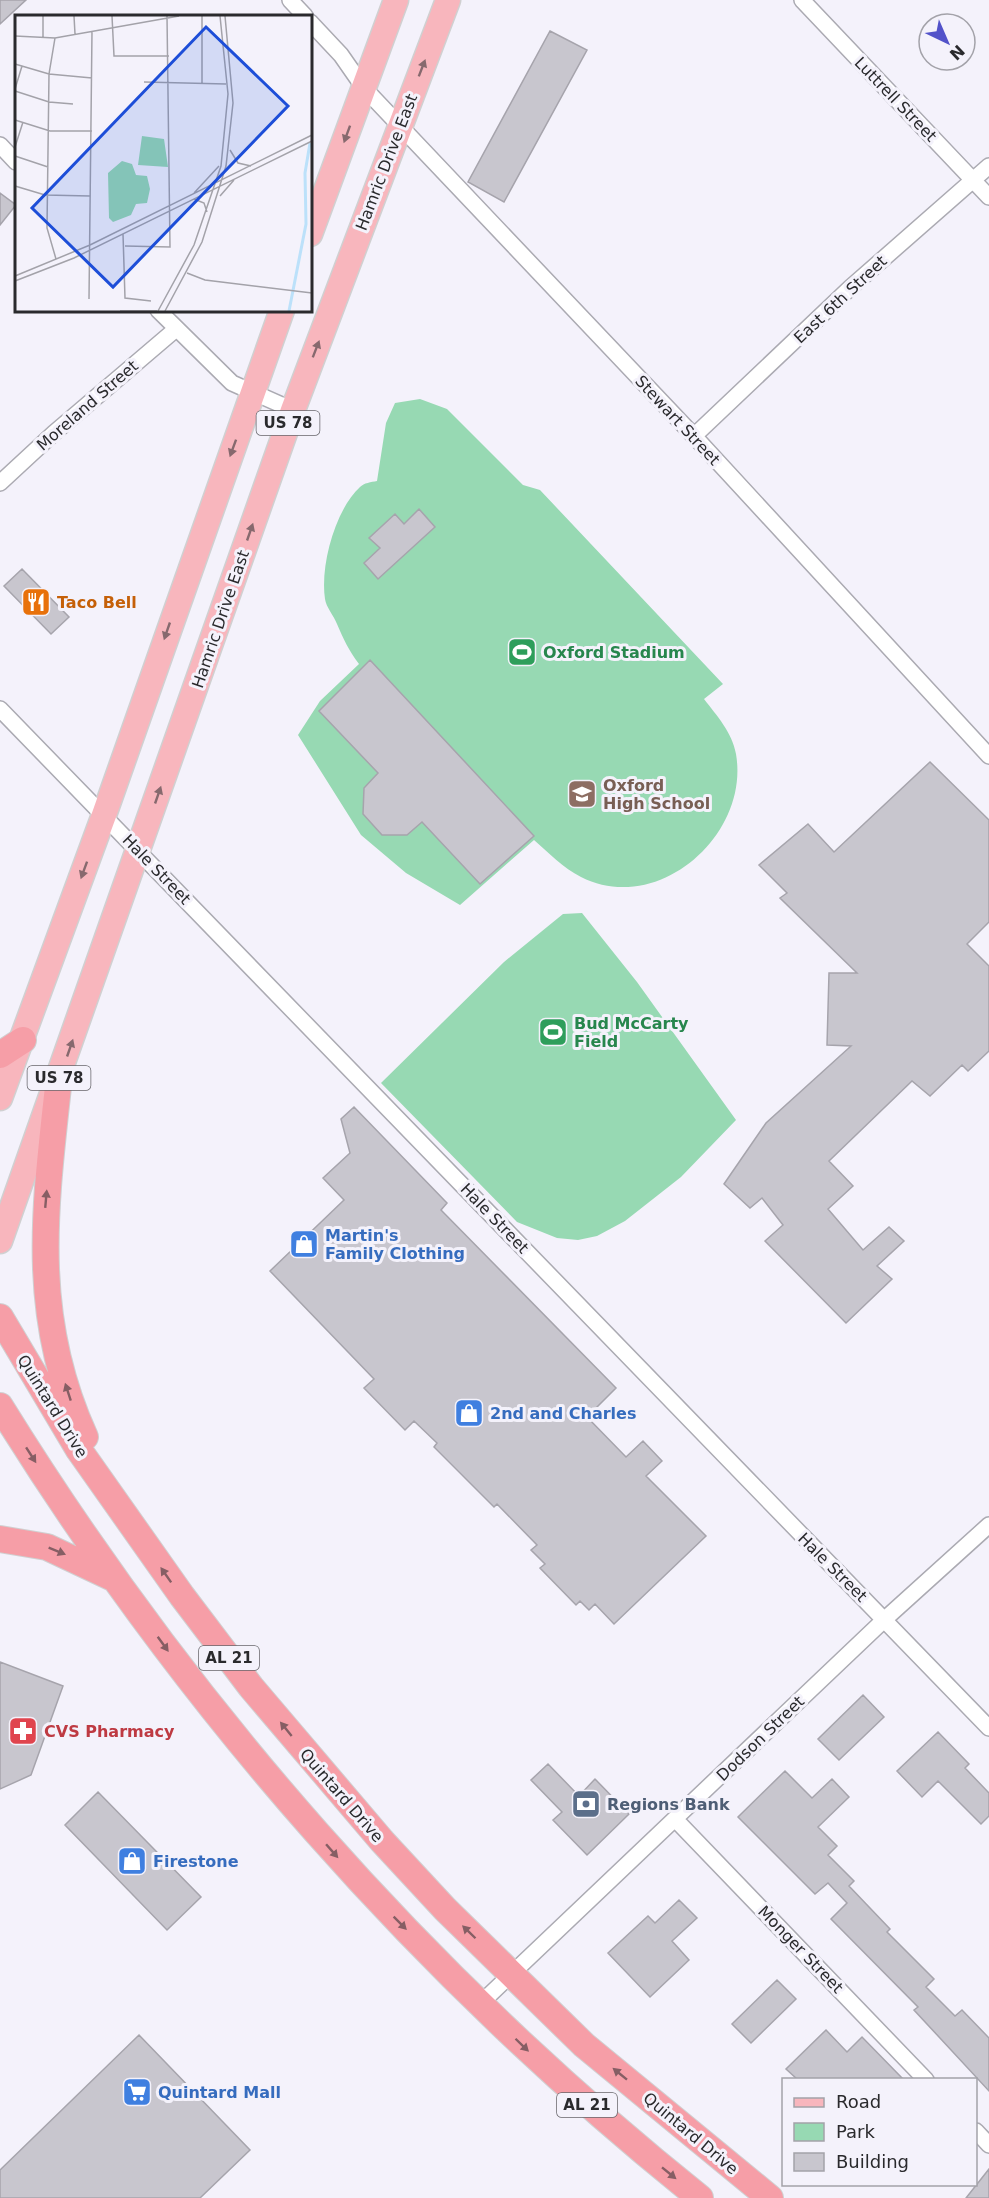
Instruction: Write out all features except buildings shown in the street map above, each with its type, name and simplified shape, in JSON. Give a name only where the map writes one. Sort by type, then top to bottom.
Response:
[{"type":"highway","points":[[0,1055],[23,1041]]},
{"type":"highway","points":[[59,1078],[44,1229],[46,1295],[51,1329],[65,1384],[81,1427],[128,1520]]},
{"type":"highway","name":"Quintard Drive","points":[[0,1317],[55,1412],[128,1520],[210,1634],[294,1739],[382,1841],[445,1909],[585,2045],[770,2198]]},
{"type":"highway","name":"AL 21","points":[[0,1406],[55,1492],[192,1684],[358,1882],[561,2083],[700,2198]]},
{"type":"highway","points":[[0,1539],[47,1547],[117,1580]]},
{"type":"main road","points":[[312,229],[396,0]]},
{"type":"main road","name":"Hamric Drive East","points":[[0,1241],[293,410],[448,0]]},
{"type":"main road","name":"US 78","points":[[0,1098],[23,1041],[104,815],[281,312]]},
{"type":"street","points":[[290,0],[304,15]]},
{"type":"street","name":"Luttrell Street","points":[[802,0],[989,197]]},
{"type":"street","name":"Stewart Street","points":[[312,24],[341,55],[364,88],[694,436],[989,756]]},
{"type":"street","points":[[0,145],[15,161]]},
{"type":"street","name":"East 6th Street","points":[[694,436],[850,288],[989,166]]},
{"type":"street","points":[[160,312],[232,383],[293,410]]},
{"type":"street","name":"Moreland Street","points":[[0,483],[54,433],[176,329]]},
{"type":"street","name":"Hale Street","points":[[0,710],[989,1728]]},
{"type":"street","name":"Dodson Street","points":[[481,2003],[885,1619],[989,1525]]},
{"type":"street","name":"Monger Street","points":[[675,1819],[925,2078]]},
{"type":"street","points":[[977,2132],[989,2145]]},
{"type":"green space","name":"Oxford Stadium","points":[[420,399],[447,409],[523,485],[540,490],[723,684],[704,699],[728,731],[736,754],[737,784],[729,813],[713,839],[693,860],[668,877],[640,886],[610,886],[574,873],[534,840],[460,905],[406,873],[361,835],[298,735],[320,701],[359,664],[325,599],[325,571],[331,539],[351,497],[360,487],[377,481],[386,423],[395,403]]},
{"type":"green space","name":"Bud McCarty Field","points":[[582,913],[637,982],[736,1120],[681,1177],[625,1221],[597,1236],[578,1240],[557,1238],[517,1222],[381,1083],[504,962],[563,914]]},
{"type":"place","name":"Taco Bell","points":[[36,602]]},
{"type":"place","name":"Oxford Stadium","points":[[522,652]]},
{"type":"place","name":"Oxford High School","points":[[582,794]]},
{"type":"place","name":"Bud McCarty Field","points":[[553,1032]]},
{"type":"place","name":"Martin's Family Clothing","points":[[304,1244]]},
{"type":"place","name":"2nd and Charles","points":[[469,1413]]},
{"type":"place","name":"CVS Pharmacy","points":[[23,1731]]},
{"type":"place","name":"Regions Bank","points":[[586,1804]]},
{"type":"place","name":"Firestone","points":[[132,1861]]},
{"type":"place","name":"Quintard Mall","points":[[137,2092]]}]
